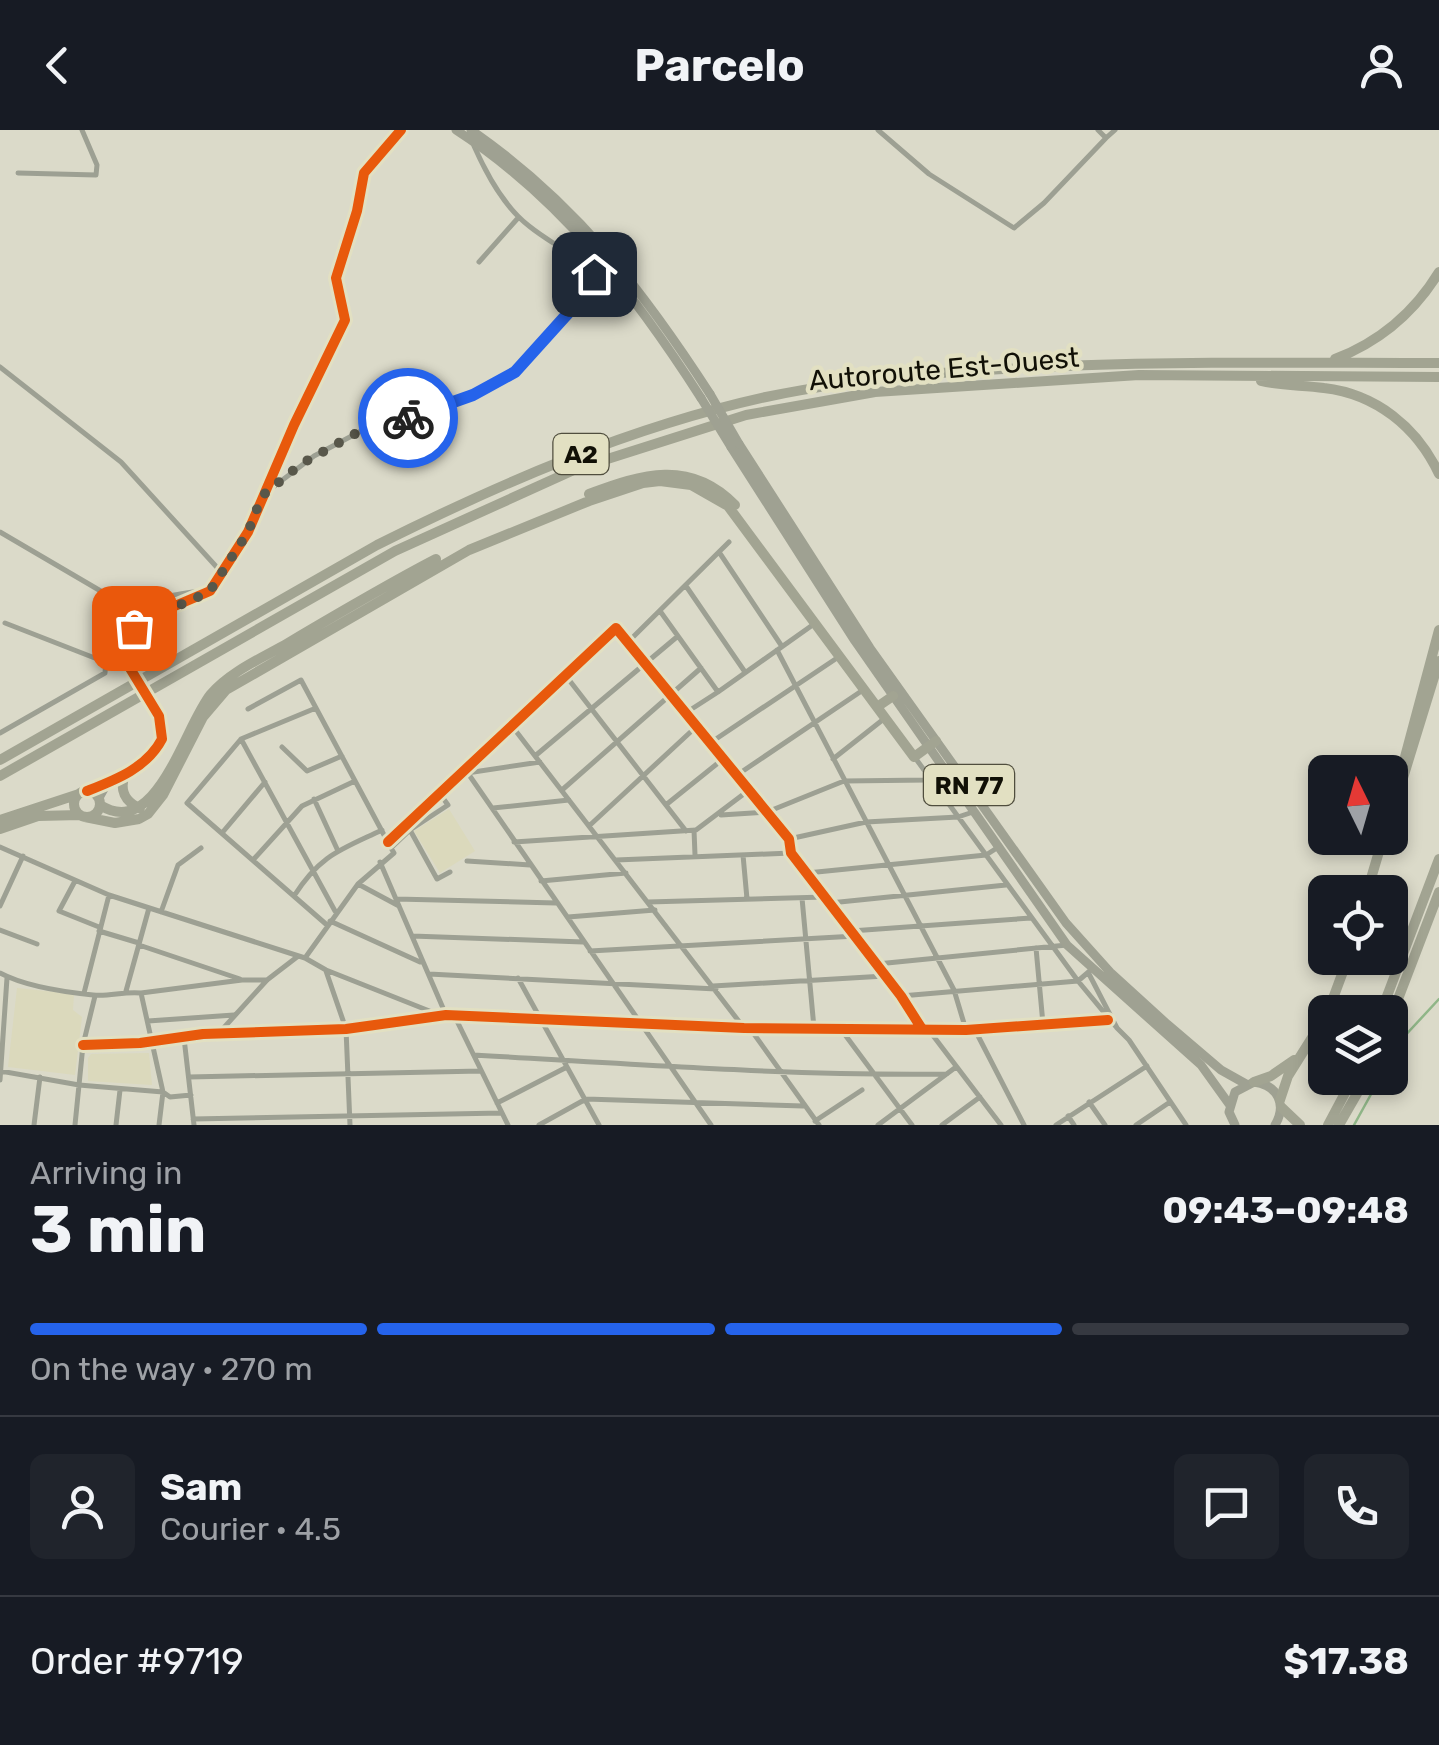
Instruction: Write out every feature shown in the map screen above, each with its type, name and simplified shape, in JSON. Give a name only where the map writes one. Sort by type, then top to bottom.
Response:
[{"type":"highway","points":[[1326,363],[1386,332],[1416,304],[1439,272]]},
{"type":"highway","name":"Autoroute Est-Ouest","points":[[0,760],[377,544],[541,468],[712,411],[864,380],[956,370],[1131,363],[1439,363]]},
{"type":"highway","name":"Autoroute Est-Ouest","points":[[0,776],[394,551],[511,496],[619,454],[746,415],[874,392],[1138,375],[1439,377]]},
{"type":"highway","points":[[1240,376],[1271,384],[1329,388],[1367,400],[1402,422],[1425,448],[1439,474]]},
{"type":"highway","points":[[0,820],[83,792],[94,793],[100,803],[121,814],[140,808],[163,782],[197,713],[214,690],[233,675],[462,546],[650,474],[690,477],[724,493],[742,512],[790,588],[914,757],[932,744]]},
{"type":"highway","points":[[83,792],[74,805],[82,816],[115,823],[139,820],[164,795],[212,704],[246,676],[469,550],[643,483],[676,482],[715,496],[728,506],[782,583],[790,588]]},
{"type":"highway","points":[[1435,644],[1439,619]]},
{"type":"highway","points":[[1405,755],[1439,630]]},
{"type":"highway","points":[[1408,768],[1439,661]]},
{"type":"highway","points":[[877,707],[893,696]]},
{"type":"highway","points":[[0,750],[28,744]]},
{"type":"highway","points":[[125,774],[122,786],[126,798],[140,808]]},
{"type":"highway","points":[[0,828],[38,816],[97,813],[100,803]]},
{"type":"highway","points":[[1387,995],[1439,859]]},
{"type":"highway","points":[[1400,995],[1439,892]]},
{"type":"highway","points":[[1300,1125],[1281,1104],[1283,1087],[1308,1044]]},
{"type":"highway","points":[[1250,1083],[1271,1076],[1302,1053]]},
{"type":"highway","points":[[1328,1125],[1345,1095]]},
{"type":"highway","points":[[1339,1125],[1356,1095]]},
{"type":"main road","points":[[456,130],[471,135],[542,185],[603,246],[665,326],[735,446],[893,696],[932,744]]},
{"type":"main road","name":"RN 77","points":[[735,446],[932,744],[1066,923],[1100,962],[1208,1059],[1250,1083]]},
{"type":"main road","points":[[980,809],[1000,846],[1014,858],[1067,945],[1090,972],[1206,1070],[1229,1104],[1235,1125]]},
{"type":"main road","points":[[1229,1104],[1235,1092],[1250,1083],[1270,1087],[1281,1104],[1275,1125]]},
{"type":"street","points":[[18,172],[96,175],[97,164],[82,130]]},
{"type":"street","points":[[83,792],[125,774],[157,747],[162,734],[159,716],[128,666],[129,639],[142,620],[210,591],[248,532],[344,320],[336,278],[357,212],[364,173],[401,130]]},
{"type":"street","points":[[878,130],[929,174],[1014,228],[1116,130]]},
{"type":"street","points":[[1098,130],[1106,138]]},
{"type":"street","points":[[262,496],[314,456],[350,436],[468,397],[522,366],[588,291],[595,276],[571,254],[518,218],[484,168],[471,135]]},
{"type":"street","points":[[479,262],[518,218]]},
{"type":"street","points":[[0,367],[121,462],[223,574]]},
{"type":"street","points":[[0,532],[128,607]]},
{"type":"street","points":[[628,642],[729,542]]},
{"type":"street","points":[[718,552],[779,648],[954,990],[966,1030]]},
{"type":"street","points":[[686,586],[746,672]]},
{"type":"street","points":[[0,733],[100,676],[106,670],[110,630],[128,607],[151,599],[210,591]]},
{"type":"street","points":[[660,611],[718,692]]},
{"type":"street","points":[[686,713],[816,622]]},
{"type":"street","points":[[5,623],[105,662]]},
{"type":"street","points":[[390,845],[616,628],[790,839],[791,853],[1001,1125]]},
{"type":"street","points":[[466,771],[538,759],[591,708],[678,636]]},
{"type":"street","points":[[710,743],[840,656]]},
{"type":"street","points":[[562,790],[701,668]]},
{"type":"street","points":[[566,676],[686,831]]},
{"type":"street","points":[[218,1033],[267,980],[301,958],[358,884],[394,853],[301,680],[248,709]]},
{"type":"street","points":[[737,776],[864,689]]},
{"type":"street","points":[[316,708],[241,738],[186,803],[329,923],[423,963]]},
{"type":"street","points":[[833,758],[885,718]]},
{"type":"street","points":[[512,726],[782,1069],[817,1123],[862,1090]]},
{"type":"street","points":[[590,826],[697,726]]},
{"type":"street","points":[[241,738],[336,912]]},
{"type":"street","points":[[282,747],[307,771],[342,756]]},
{"type":"street","points":[[914,757],[1078,981],[1147,1066],[1186,1125]]},
{"type":"street","points":[[667,804],[723,758]]},
{"type":"street","points":[[466,771],[711,1125]]},
{"type":"street","points":[[718,815],[767,812],[844,781],[930,780]]},
{"type":"street","points":[[253,860],[302,806],[355,781]]},
{"type":"street","points":[[100,803],[110,782]]},
{"type":"street","points":[[222,833],[264,782]]},
{"type":"street","points":[[514,842],[694,830],[749,790]]},
{"type":"street","points":[[390,845],[448,805],[440,794]]},
{"type":"street","points":[[314,799],[338,851]]},
{"type":"street","points":[[491,808],[569,800]]},
{"type":"street","points":[[790,839],[866,822],[958,817],[980,809]]},
{"type":"street","points":[[294,896],[311,870],[338,851],[382,830]]},
{"type":"street","points":[[410,830],[437,879],[450,872]]},
{"type":"street","points":[[694,830],[696,856]]},
{"type":"street","points":[[807,873],[986,855],[1000,846]]},
{"type":"street","points":[[0,847],[108,895],[301,958],[446,1015]]},
{"type":"street","points":[[161,912],[178,865],[201,848]]},
{"type":"street","points":[[616,860],[791,853]]},
{"type":"street","points":[[742,855],[747,899]]},
{"type":"street","points":[[0,906],[23,856]]},
{"type":"street","points":[[467,861],[530,865]]},
{"type":"street","points":[[380,862],[446,1015],[474,1055],[508,1125]]},
{"type":"street","points":[[541,880],[626,873]]},
{"type":"street","points":[[75,880],[59,911],[100,930],[242,980]]},
{"type":"street","points":[[358,884],[397,903],[556,903]]},
{"type":"street","points":[[648,902],[828,900],[1007,885]]},
{"type":"street","points":[[84,993],[108,895]]},
{"type":"street","points":[[802,898],[814,1028]]},
{"type":"street","points":[[126,991],[150,908]]},
{"type":"street","points":[[566,918],[654,910]]},
{"type":"street","points":[[590,951],[805,938],[919,924],[1031,918]]},
{"type":"street","points":[[0,930],[36,944]]},
{"type":"street","points":[[412,936],[583,942]]},
{"type":"street","points":[[877,964],[1067,945]]},
{"type":"street","points":[[1036,948],[1042,1024]]},
{"type":"street","points":[[901,996],[1078,981],[1100,962]]},
{"type":"street","points":[[326,970],[346,1030],[350,1125]]},
{"type":"street","points":[[1090,972],[1117,1028]]},
{"type":"street","points":[[0,973],[96,996],[267,980]]},
{"type":"street","points":[[429,974],[714,987],[886,976]]},
{"type":"street","points":[[0,1080],[8,976]]},
{"type":"street","points":[[518,978],[598,1125]]},
{"type":"street","points":[[140,993],[163,1092],[159,1125]]},
{"type":"street","points":[[76,1125],[83,1045],[96,996]]},
{"type":"street","points":[[148,1021],[234,1014]]},
{"type":"street","points":[[83,1045],[218,1033],[346,1030],[446,1015],[746,1028],[966,1030],[1108,1020]]},
{"type":"street","points":[[840,1028],[912,1125]]},
{"type":"street","points":[[975,1029],[1024,1125]]},
{"type":"street","points":[[184,1038],[194,1122],[502,1114]]},
{"type":"street","points":[[474,1055],[566,1064],[947,1074]]},
{"type":"street","points":[[497,1103],[566,1064]]},
{"type":"street","points":[[1056,1125],[1147,1066]]},
{"type":"street","points":[[878,1125],[957,1067]]},
{"type":"street","points":[[1,1071],[79,1085],[163,1092],[170,1097],[191,1096]]},
{"type":"street","points":[[189,1077],[481,1071]]},
{"type":"street","points":[[34,1125],[40,1078]]},
{"type":"street","points":[[116,1125],[120,1090]]},
{"type":"street","points":[[942,1125],[980,1097]]},
{"type":"street","points":[[539,1125],[586,1099],[803,1106]]},
{"type":"street","points":[[1089,1102],[1105,1125]]},
{"type":"street","points":[[1136,1125],[1170,1102]]},
{"type":"street","points":[[1068,1116],[1074,1125]]},
{"type":"shaded area","points":[[449,809],[475,851],[440,873],[414,831]]},
{"type":"shaded area","points":[[17,988],[74,994],[73,1010],[82,1017],[75,1075],[8,1067]]},
{"type":"shaded area","points":[[149,1053],[152,1085],[88,1081],[91,1054]]},
{"type":"waterway","points":[[1408,1032],[1439,999]]},
{"type":"waterway","points":[[1354,1125],[1371,1095]]},
{"type":"cycle path","points":[[87,791],[139,765],[162,739],[159,716],[128,665],[129,639],[142,620],[210,591],[248,532],[345,320],[336,278],[357,211],[364,173],[401,130]]},
{"type":"cycle path","points":[[388,842],[616,628],[789,839],[791,853],[922,1029]]},
{"type":"cycle path","points":[[83,1045],[140,1043],[203,1034],[346,1029],[446,1015],[744,1028],[966,1030],[1108,1020]]},
{"type":"way so far","points":[[134,628],[152,614],[210,591],[248,532],[262,496],[301,464],[362,430],[408,418]]},
{"type":"route","points":[[408,418],[473,395],[515,372],[588,291],[594,274]]}]
